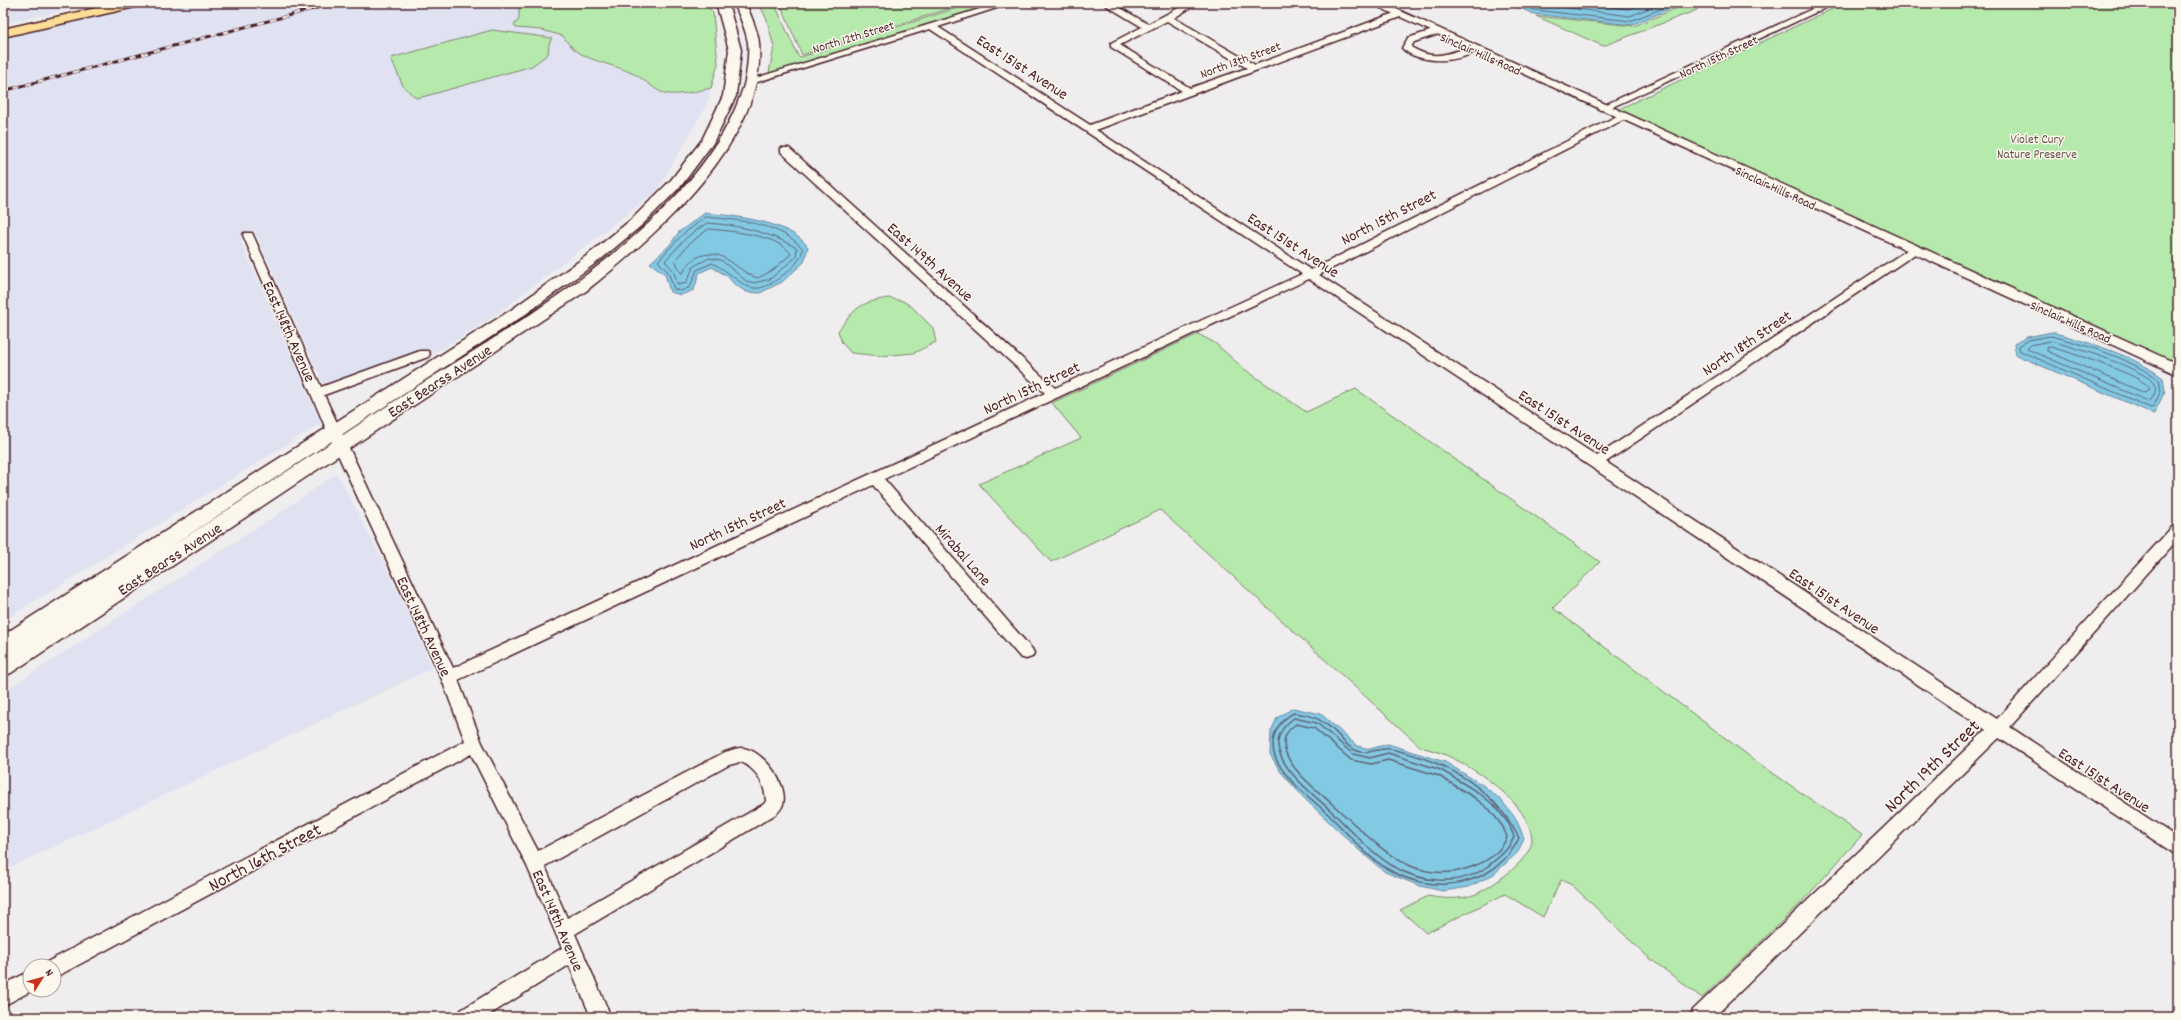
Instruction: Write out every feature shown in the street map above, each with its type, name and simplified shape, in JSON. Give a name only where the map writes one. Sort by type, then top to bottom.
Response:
[{"type":"main road","points":[[3,33],[80,12],[106,3]]},
{"type":"main road","points":[[3,26],[135,3]]},
{"type":"main road","name":"East Bearss Avenue","points":[[3,667],[338,438],[562,282],[616,240],[673,186],[705,145],[719,118],[732,86],[735,44],[729,17],[722,3]]},
{"type":"main road","name":"East Bearss Avenue","points":[[3,646],[580,288],[644,236],[685,195],[728,137],[740,114],[751,81],[754,56],[752,32],[740,3]]},
{"type":"street","name":"North 12th Street","points":[[751,81],[1008,3]]},
{"type":"street","points":[[1106,3],[1147,27]]},
{"type":"street","points":[[1190,92],[1114,45],[1147,27],[1169,19],[1194,3]]},
{"type":"street","name":"Sinclair Hills Road","points":[[1375,3],[1474,50],[2178,370]]},
{"type":"street","name":"North 15th Street","points":[[1603,108],[1832,3]]},
{"type":"street","name":"North 13th Street","points":[[1089,129],[1400,14]]},
{"type":"street","points":[[1169,19],[1254,68]]},
{"type":"street","name":"East 151st Avenue","points":[[931,26],[1309,275],[1597,462],[2178,848]]},
{"type":"street","points":[[1436,32],[1411,40],[1406,48],[1417,56],[1439,60],[1474,50]]},
{"type":"street","name":"North 15th Street","points":[[449,677],[1309,275],[1622,117]]},
{"type":"street","name":"East 149th Avenue","points":[[784,150],[1055,395]]},
{"type":"street","name":"East 148th Avenue","points":[[248,235],[317,393],[449,677],[474,744],[534,862],[601,1017]]},
{"type":"street","name":"North 18th Street","points":[[1597,462],[1914,250]]},
{"type":"street","points":[[317,393],[424,354]]},
{"type":"street","name":"Mirabal Lane","points":[[875,478],[1026,653]]},
{"type":"street","name":"North 19th Street","points":[[1700,1017],[1998,729],[2178,530]]},
{"type":"street","name":"North 16th Street","points":[[62,964],[474,744]]},
{"type":"street","points":[[534,862],[725,759],[741,754],[751,759],[767,774],[774,787],[775,802],[764,813],[564,930]]},
{"type":"street","points":[[468,1017],[573,952]]},
{"type":"street","points":[[3,996],[22,985]]},
{"type":"shaded area","points":[[3,3],[97,3],[3,24]]},
{"type":"shaded area","points":[[142,3],[519,3],[519,19],[516,28],[542,30],[563,36],[568,44],[598,63],[631,72],[657,90],[668,94],[711,88],[706,106],[657,191],[490,319],[433,354],[429,348],[324,386],[254,230],[240,234],[243,241],[241,242],[321,423],[3,621],[3,35]],"holes":[[[492,30],[552,38],[532,66],[416,98],[391,58]]]},
{"type":"shaded area","points":[[337,473],[388,570],[433,668],[3,871],[3,692],[278,514]]},
{"type":"green space","points":[[519,3],[705,3],[713,13],[718,64],[711,88],[679,94],[663,93],[634,74],[595,60],[577,51],[569,45],[563,36],[542,30],[516,28],[514,25],[519,19]]},
{"type":"green space","points":[[759,3],[772,3],[777,9],[798,56],[801,57],[973,3],[1001,3],[769,73],[774,47],[767,20]]},
{"type":"green space","points":[[777,3],[967,3],[802,55],[782,8]]},
{"type":"green space","points":[[1689,3],[1699,3],[1697,10],[1603,46],[1536,16],[1634,26]]},
{"type":"green space","name":"Violet Cury Nature Preserve","points":[[1845,3],[2178,3],[2178,365],[1621,112],[1619,109]]},
{"type":"green space","points":[[492,30],[552,38],[549,44],[548,54],[532,66],[426,96],[416,98],[403,86],[391,58]]},
{"type":"green space","points":[[888,298],[903,301],[912,307],[933,328],[936,342],[914,353],[881,356],[851,353],[842,343],[838,331],[849,316],[859,307],[870,302]]},
{"type":"green space","points":[[1198,334],[1215,343],[1243,368],[1306,412],[1356,389],[1600,562],[1553,608],[1757,762],[1862,835],[1804,900],[1702,998],[1648,957],[1572,885],[1561,880],[1543,917],[1505,894],[1426,933],[1400,910],[1428,896],[1452,898],[1476,894],[1492,885],[1511,871],[1526,854],[1531,846],[1532,838],[1528,825],[1512,800],[1474,770],[1447,755],[1421,747],[1160,510],[1051,562],[979,484],[1081,438],[1052,403]]},
{"type":"water","points":[[1508,3],[1684,3],[1631,25],[1534,14]]},
{"type":"water","points":[[705,213],[761,221],[788,231],[800,238],[808,247],[804,262],[782,282],[760,293],[747,292],[735,285],[727,276],[712,267],[699,273],[694,290],[681,295],[670,292],[665,274],[650,263],[669,246],[679,232]]},
{"type":"water","points":[[2052,332],[2110,350],[2138,362],[2163,378],[2165,391],[2154,414],[2016,355],[2014,344],[2027,337]]},
{"type":"water","points":[[1293,708],[1321,714],[1357,746],[1370,749],[1388,744],[1445,762],[1484,786],[1501,800],[1516,819],[1524,838],[1518,852],[1494,874],[1469,887],[1443,891],[1420,886],[1385,872],[1361,852],[1305,799],[1280,771],[1270,754],[1271,731],[1277,718]]},
{"type":"railway","points":[[3,91],[336,3]]}]
